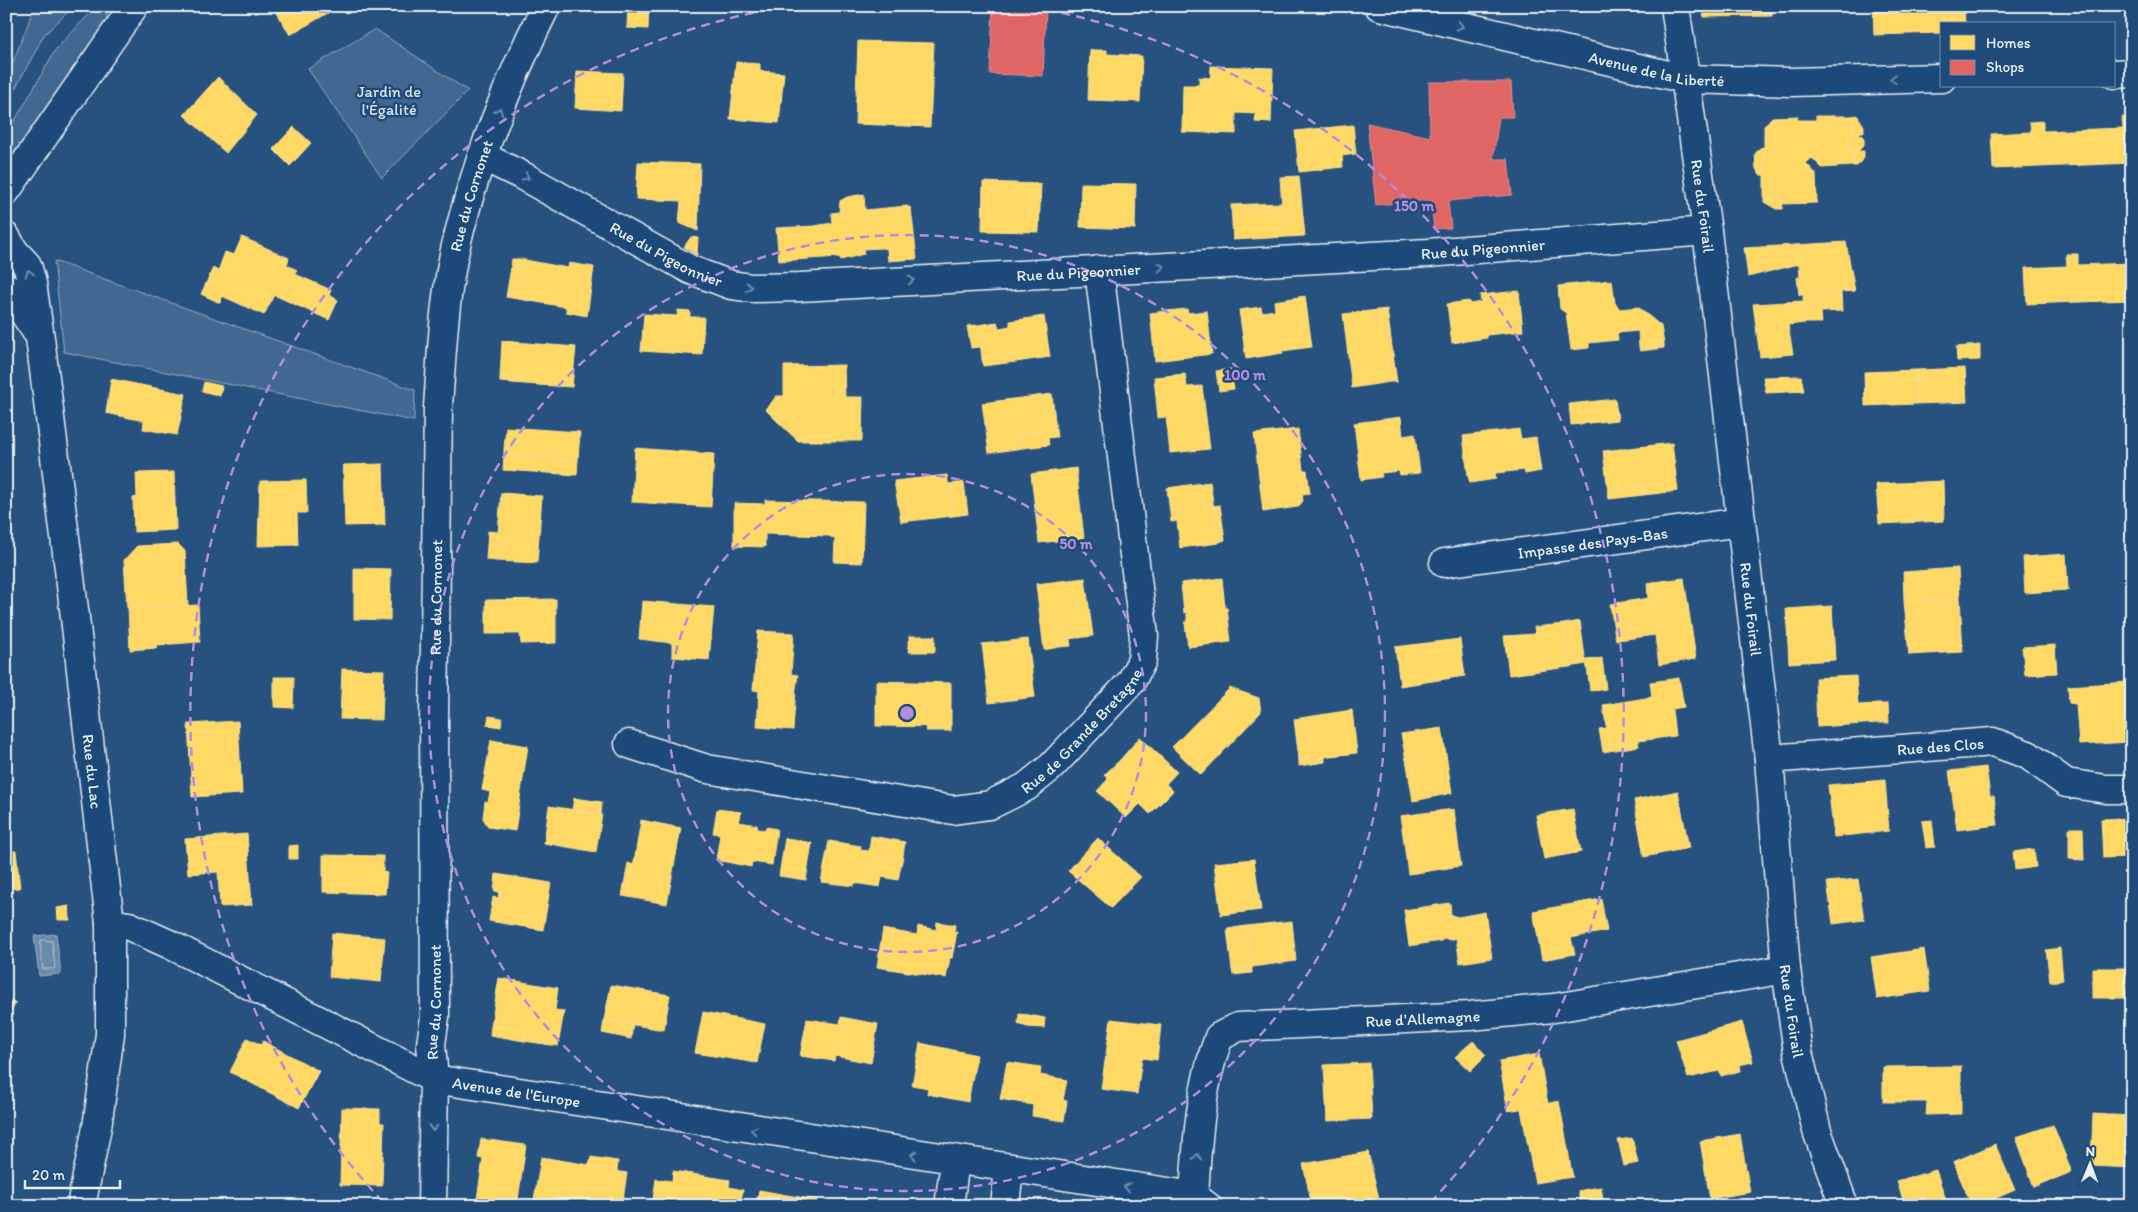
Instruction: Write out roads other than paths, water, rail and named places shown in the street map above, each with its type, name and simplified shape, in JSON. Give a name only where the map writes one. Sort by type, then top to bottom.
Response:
[{"type":"street","points":[[6,191],[134,6]]},
{"type":"street","name":"Rue du Cornonet","points":[[432,1206],[434,1079],[431,1044],[435,1017],[434,719],[438,407],[447,300],[458,239],[482,156],[499,110],[546,6]]},
{"type":"street","name":"Avenue de la Liberté","points":[[1378,6],[1685,79],[1792,82],[1940,78]]},
{"type":"street","name":"Rue du Foirail","points":[[1675,6],[1707,231],[1769,759],[1786,969],[1798,1052],[1817,1131],[1844,1206]]},
{"type":"street","points":[[2116,74],[2132,74]]},
{"type":"street","name":"Rue du Pigeonnier","points":[[482,156],[529,179],[691,270],[731,285],[752,288],[1428,253],[1707,231]]},
{"type":"street","name":"Rue du Lac","points":[[6,237],[14,251],[27,265],[32,283],[73,600],[110,923],[110,1034],[82,1206]]},
{"type":"street","name":"Rue de Grande Bretagne","points":[[629,744],[707,769],[953,810],[990,805],[1026,787],[1051,767],[1130,682],[1142,660],[1144,636],[1099,270]]},
{"type":"street","name":"Rue du Lac","points":[[6,287],[40,338]]},
{"type":"street","name":"Impasse des Pays-Bas","points":[[1444,563],[1741,522]]},
{"type":"street","name":"Rue des Clos","points":[[1769,759],[1993,742],[2028,756],[2066,783],[2106,789],[2132,789]]},
{"type":"street","name":"Avenue de l'Europe","points":[[110,923],[129,926],[169,944],[434,1079],[1009,1169],[1200,1201]]},
{"type":"street","name":"Rue d'Allemagne","points":[[1200,1201],[1200,1118],[1210,1061],[1219,1037],[1238,1027],[1470,1016],[1554,1008],[1786,969]]},
{"type":"street","points":[[949,1206],[955,1161]]},
{"type":"street","points":[[1005,1206],[1009,1169]]},
{"type":"water","points":[[56,934],[61,974],[39,976],[34,936]]},
{"type":"park label","name":"Jardin de l'Égalité","points":[[389,100]]}]
